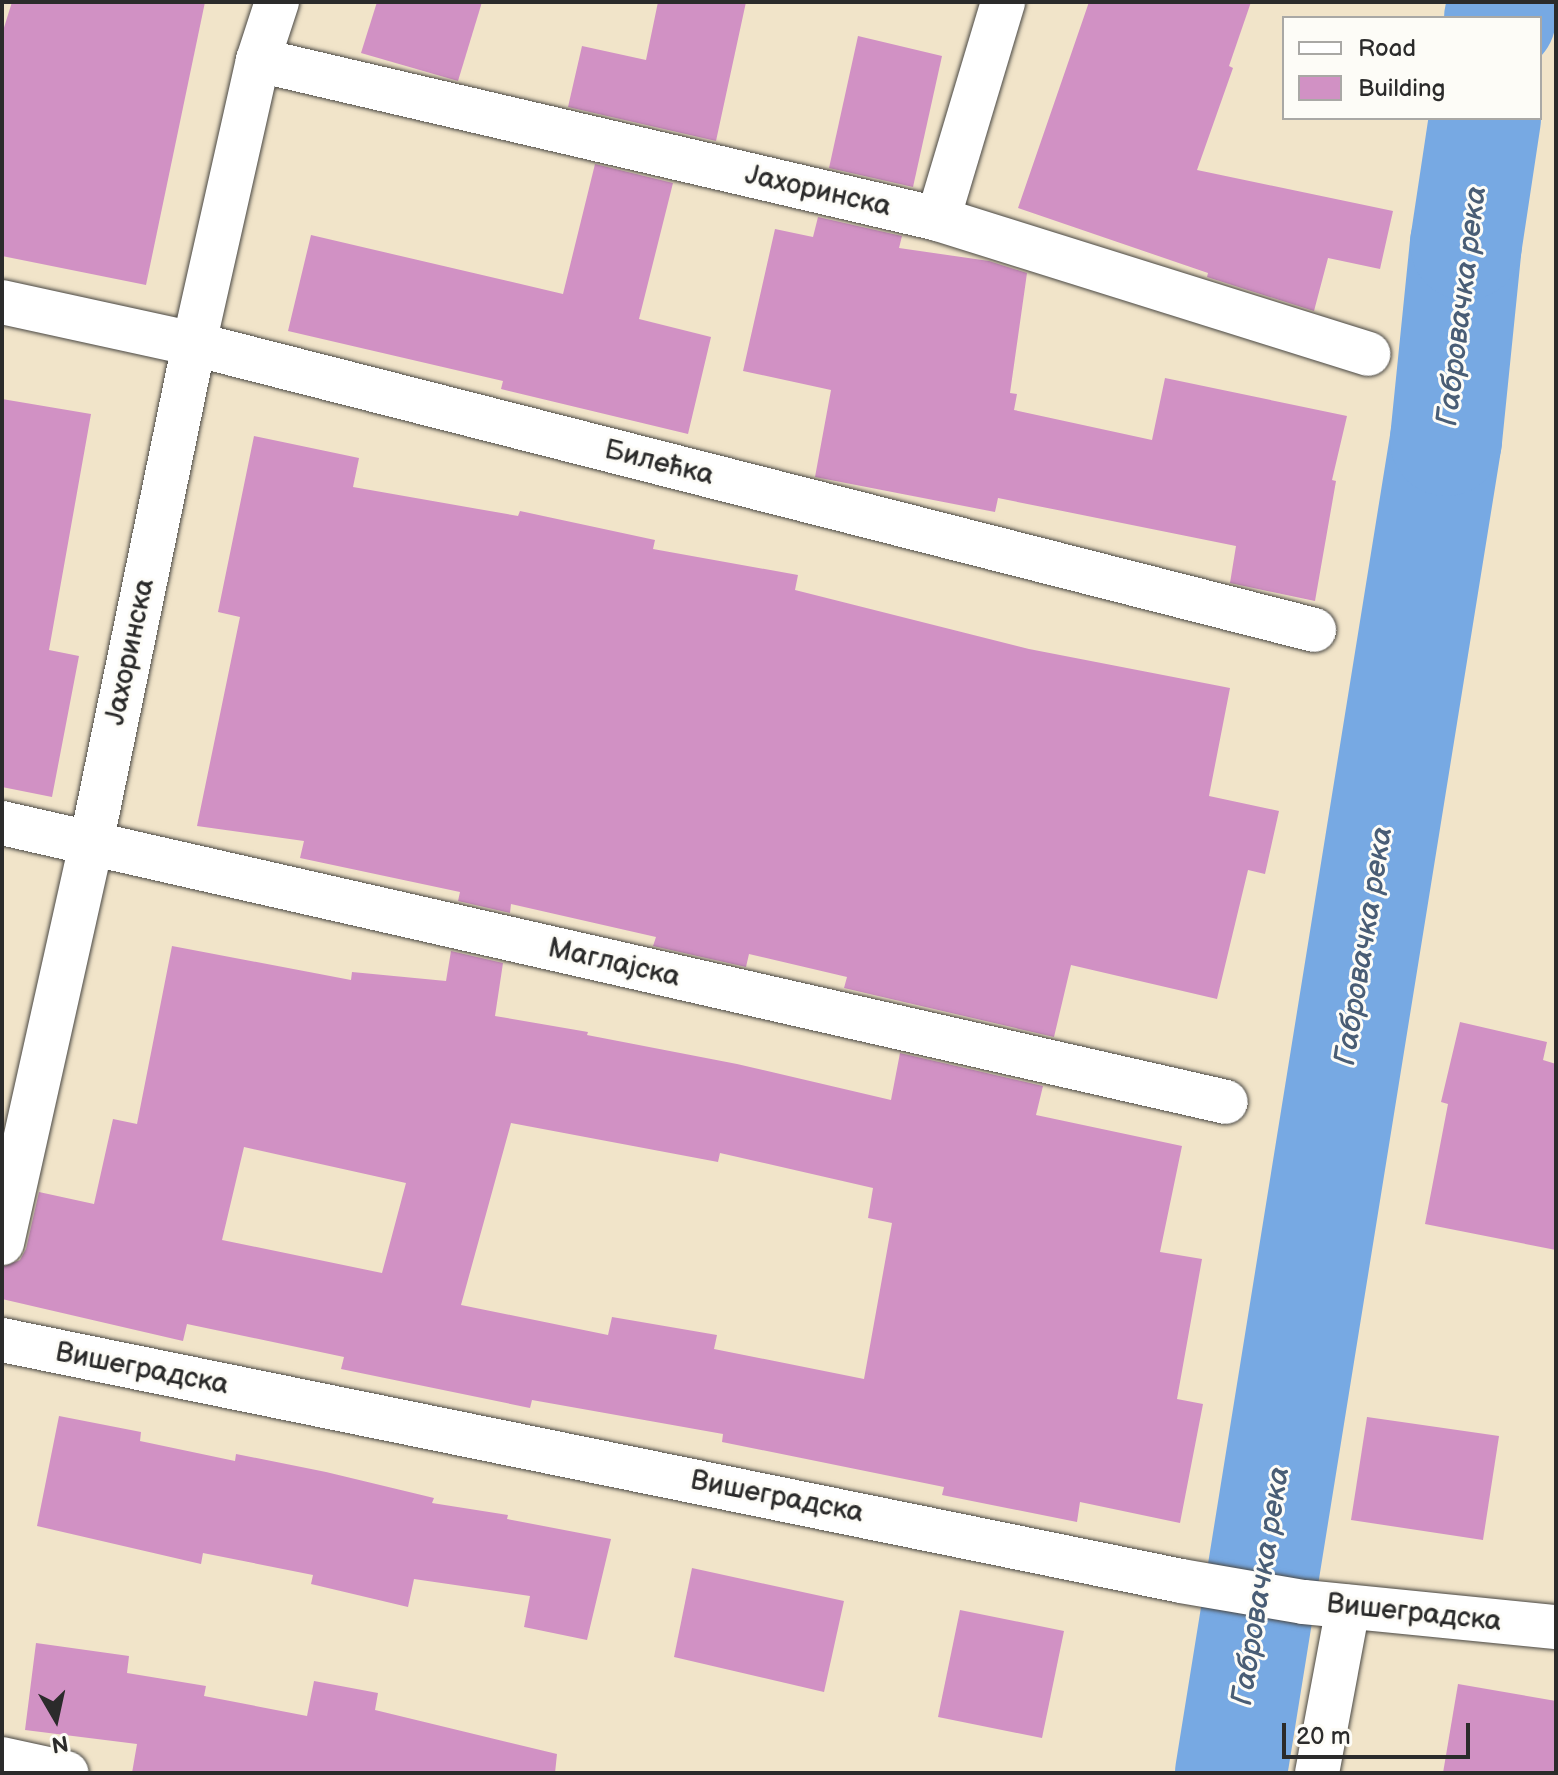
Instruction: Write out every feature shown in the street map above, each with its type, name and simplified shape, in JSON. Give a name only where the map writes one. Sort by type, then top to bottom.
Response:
[{"type":"street","name":"Јахоринска","points":[[2,1243],[91,844],[194,344],[258,60],[277,2]]},
{"type":"street","points":[[938,219],[1003,2]]},
{"type":"street","name":"Јахоринска","points":[[258,60],[938,219],[1368,354]]},
{"type":"street","name":"Билећка","points":[[2,302],[194,344],[1314,630]]},
{"type":"street","name":"Маглајска","points":[[2,823],[1226,1102]]},
{"type":"street","name":"Вишеградска","points":[[2,1340],[1181,1581],[1304,1602],[1556,1627]]},
{"type":"street","points":[[1317,1773],[1348,1607]]},
{"type":"street","points":[[2,1759],[66,1773]]},
{"type":"building","points":[[12,2],[205,2],[146,285],[2,256],[2,34]]},
{"type":"building","points":[[377,2],[482,2],[458,81],[361,53]]},
{"type":"building","points":[[658,2],[746,2],[716,141],[568,107],[582,46],[646,60]]},
{"type":"building","points":[[1089,2],[1251,2],[1229,66],[1233,68],[1197,170],[1393,211],[1380,269],[1328,258],[1314,311],[1207,277],[1208,273],[1018,208]]},
{"type":"building","points":[[858,36],[942,56],[913,187],[829,168]]},
{"type":"building","points":[[595,164],[673,183],[639,319],[711,337],[688,434],[501,389],[503,381],[288,331],[311,235],[563,294]]},
{"type":"building","points":[[818,217],[902,236],[899,248],[989,261],[1027,273],[1010,393],[1017,394],[1014,410],[1152,440],[1165,378],[1347,416],[1332,480],[1336,481],[1315,601],[1230,583],[1236,546],[998,498],[995,512],[815,477],[831,390],[743,371],[775,229],[813,237]]},
{"type":"building","points":[[2,399],[91,414],[49,650],[79,656],[52,797],[2,787]]},
{"type":"building","points":[[254,436],[359,458],[353,487],[518,516],[520,511],[655,540],[653,549],[798,575],[795,590],[1029,649],[1230,688],[1209,796],[1279,811],[1265,874],[1248,870],[1217,999],[1071,965],[1054,1037],[844,988],[847,977],[749,954],[746,967],[653,946],[656,937],[511,904],[510,913],[458,901],[460,892],[300,858],[304,841],[197,826],[240,617],[218,612]]},
{"type":"building","points":[[172,946],[351,980],[352,972],[446,981],[451,951],[503,963],[495,1016],[588,1032],[587,1035],[737,1064],[891,1100],[900,1053],[1043,1086],[1036,1115],[1182,1146],[1160,1252],[1202,1259],[1177,1399],[1203,1404],[1180,1523],[1080,1502],[1077,1522],[942,1495],[944,1487],[722,1442],[723,1434],[532,1400],[530,1408],[341,1369],[344,1357],[187,1324],[183,1341],[2,1299],[2,1267],[20,1260],[26,1249],[39,1192],[94,1204],[113,1119],[137,1124]],"holes":[[[511,1123],[718,1162],[720,1153],[873,1188],[868,1218],[892,1223],[864,1379],[714,1349],[717,1335],[612,1317],[608,1335],[461,1305]],[[244,1147],[406,1183],[382,1273],[222,1240]]]},
{"type":"building","points":[[1460,1022],[1547,1042],[1543,1060],[1556,1064],[1556,1250],[1425,1224],[1448,1104],[1441,1102]]},
{"type":"building","points":[[59,1416],[141,1432],[140,1441],[235,1461],[236,1454],[326,1472],[434,1498],[432,1503],[508,1515],[507,1519],[611,1539],[587,1640],[524,1627],[530,1596],[414,1579],[408,1607],[311,1584],[313,1575],[203,1553],[201,1564],[37,1526]]},
{"type":"building","points":[[1367,1417],[1499,1436],[1483,1540],[1351,1520]]},
{"type":"building","points":[[692,1568],[844,1601],[824,1692],[674,1657]]},
{"type":"building","points":[[960,1610],[1064,1631],[1042,1738],[938,1717]]},
{"type":"building","points":[[36,1643],[129,1656],[127,1673],[206,1686],[204,1696],[307,1716],[314,1681],[378,1693],[375,1710],[557,1754],[555,1773],[132,1773],[137,1744],[25,1730]]},
{"type":"building","points":[[1458,1684],[1556,1701],[1556,1773],[1443,1773]]},
{"type":"waterway","name":"Габровачка река","points":[[1500,16],[1504,2]]},
{"type":"waterway","name":"Габровачка река","points":[[1231,1773],[1446,440],[1466,244],[1485,120]]}]
